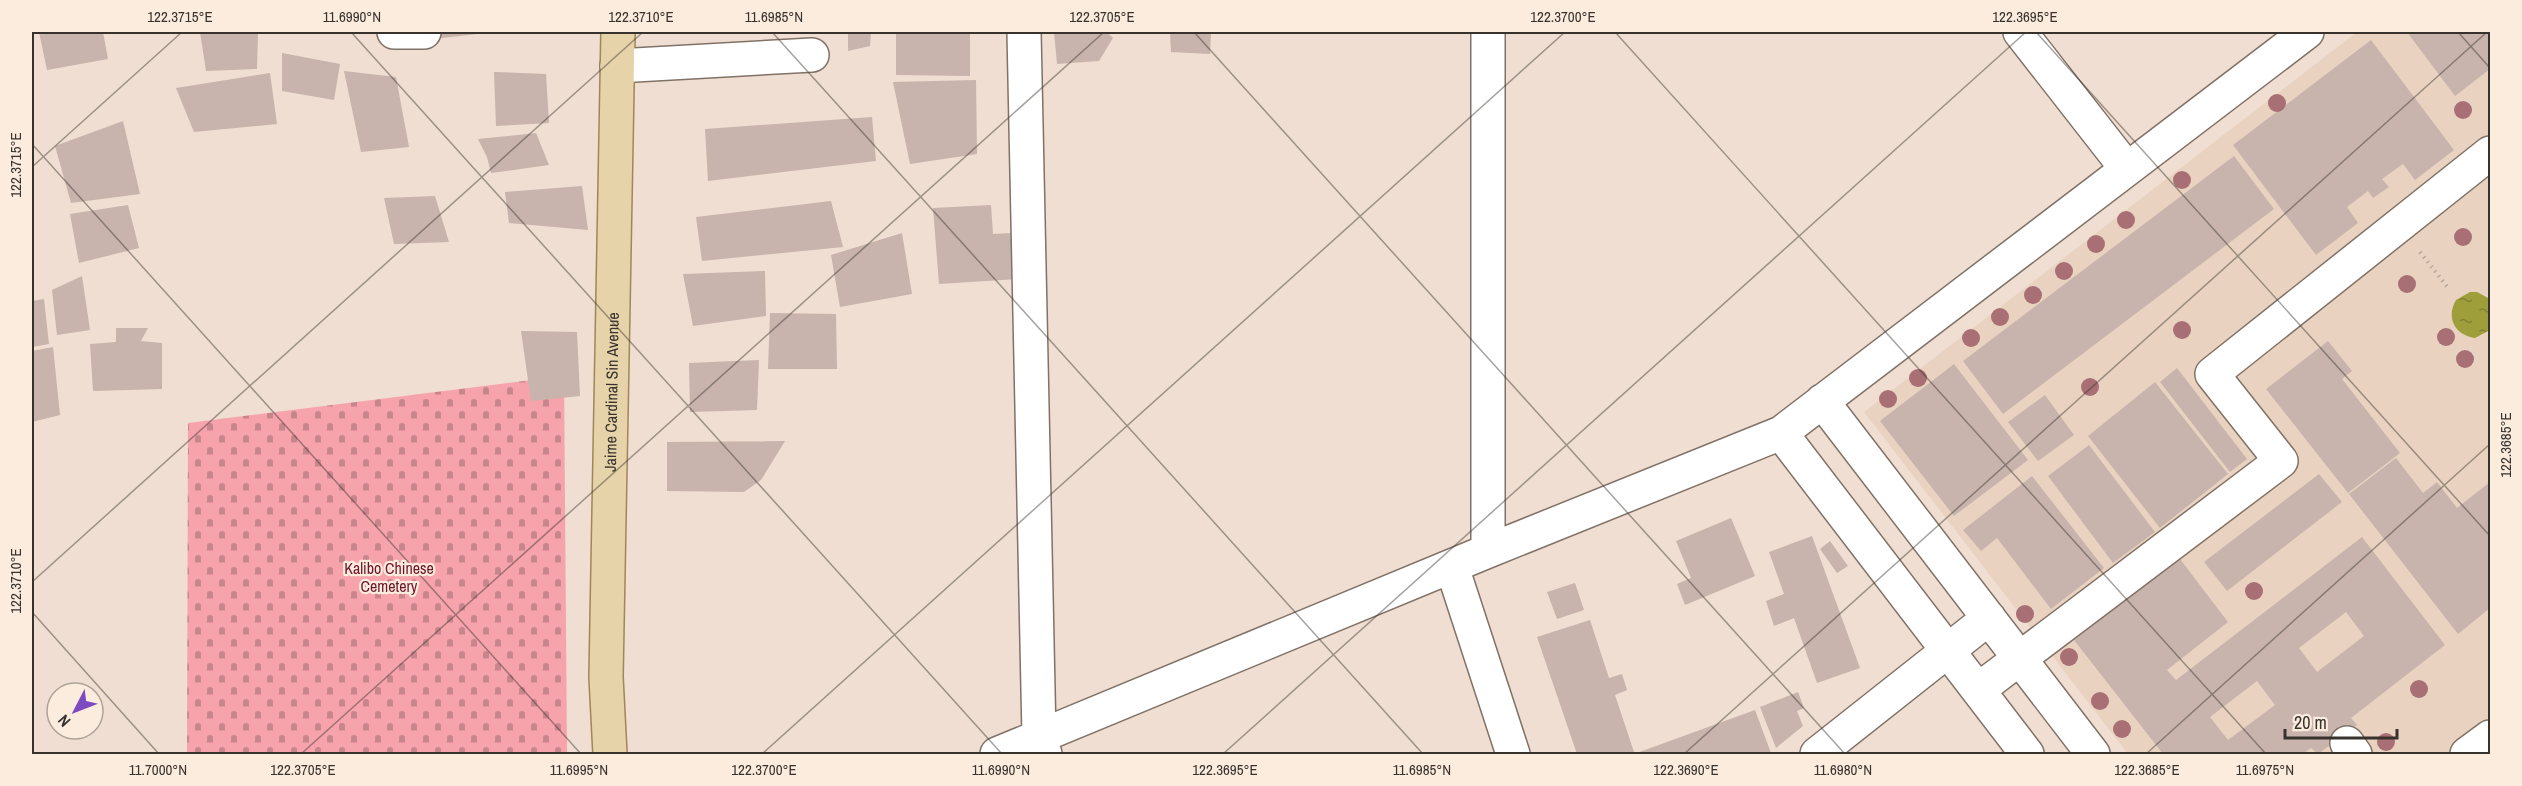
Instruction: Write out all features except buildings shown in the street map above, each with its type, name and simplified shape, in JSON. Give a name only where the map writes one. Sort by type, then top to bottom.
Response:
[{"type":"main road","name":"Jaime Cardinal Sin Avenue","points":[[610,754],[606,677],[618,32]]},
{"type":"street","points":[[393,32],[424,32]]},
{"type":"street","points":[[1024,32],[1042,745]]},
{"type":"street","points":[[1488,32],[1488,551]]},
{"type":"street","points":[[2020,32],[2127,168]]},
{"type":"street","points":[[997,754],[1042,745],[1488,551],[1781,433],[2307,32]]},
{"type":"street","points":[[617,66],[812,55]]},
{"type":"street","points":[[1978,690],[2281,461],[2212,374],[2490,153]]},
{"type":"street","points":[[1822,401],[2093,754]]},
{"type":"street","points":[[1781,433],[2027,754]]},
{"type":"street","points":[[1452,567],[1512,754]]},
{"type":"street","points":[[1817,754],[1989,618]]},
{"type":"street","points":[[2467,754],[2490,737]]},
{"type":"path","points":[[2399,226],[2450,289]]},
{"type":"shaded area","points":[[2357,32],[2490,32],[2490,754],[2128,754],[1864,412]]},
{"type":"green space","name":"Kalibo Chinese Cemetery","points":[[564,376],[567,754],[187,754],[188,423]]},
{"type":"water","points":[[2470,292],[2477,292],[2490,299],[2490,330],[2475,338],[2457,329],[2452,319],[2456,300]]}]
